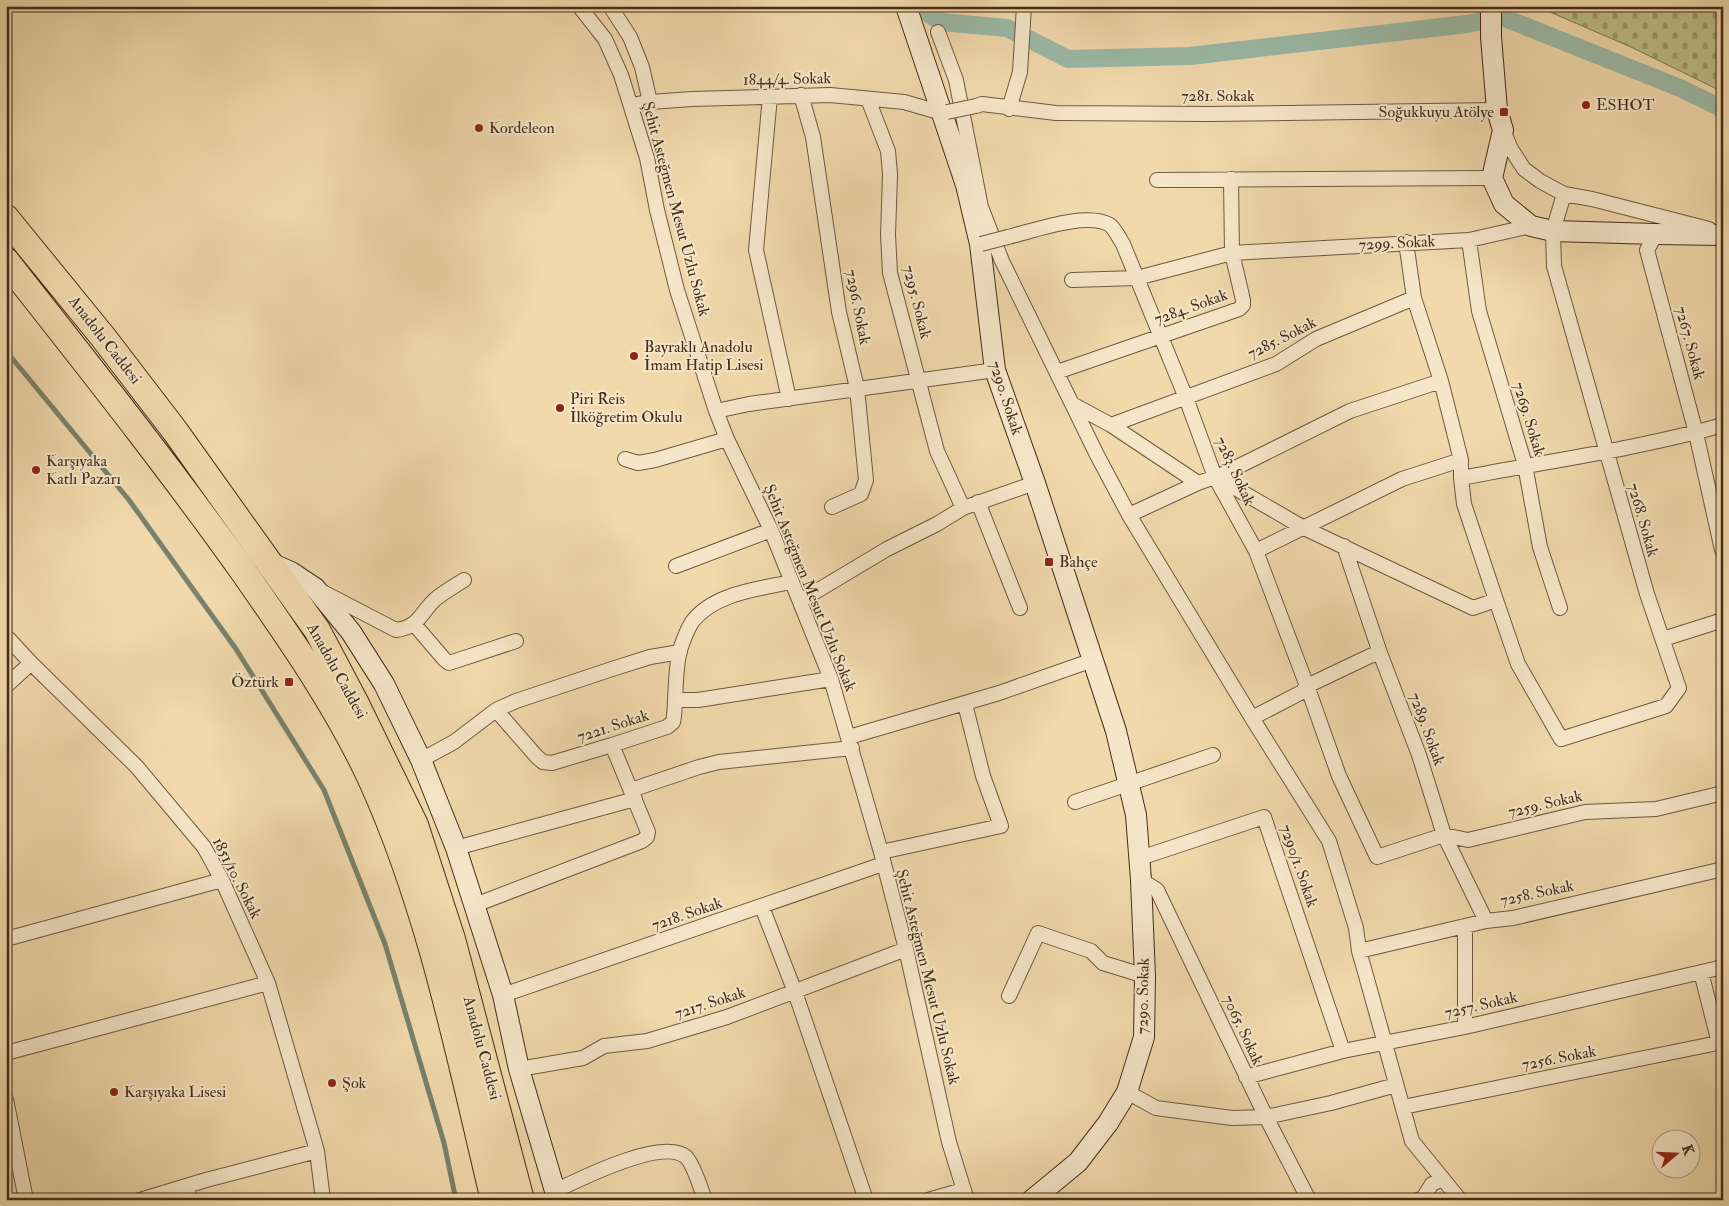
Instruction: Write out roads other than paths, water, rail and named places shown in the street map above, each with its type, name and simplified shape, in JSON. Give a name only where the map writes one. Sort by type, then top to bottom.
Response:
[{"type":"highway","name":"Anadolu Caddesi","points":[[6,218],[103,337],[175,431],[317,630],[356,702],[415,825],[452,939],[521,1200]]},
{"type":"highway","name":"Anadolu Caddesi","points":[[6,260],[192,499],[279,622],[333,708],[363,764],[413,885],[451,1020],[494,1200]]},
{"type":"street","name":"Şehit Asteğmen Mesut Uzlu Sokak","points":[[579,6],[605,39],[621,75],[632,105],[647,158],[657,210],[677,290],[716,411],[727,439],[771,530],[831,678],[851,743],[906,949],[949,1142],[965,1195]]},
{"type":"street","points":[[610,6],[630,36],[642,67],[650,102]]},
{"type":"street","name":"7290. Sokak","points":[[906,6],[944,113],[966,185],[980,244],[995,370],[1035,483],[1116,731],[1136,815],[1140,858],[1145,976],[1144,1037],[1127,1092],[1108,1123],[1078,1162],[1032,1200]]},
{"type":"street","points":[[1009,109],[1020,72],[1024,6]]},
{"type":"street","points":[[1491,6],[1491,37],[1497,110],[1511,149],[1524,168],[1540,181],[1564,194],[1592,199],[1723,233]]},
{"type":"street","points":[[938,32],[956,80],[981,207],[1002,261],[1097,456],[1129,515],[1329,841],[1356,928],[1359,951],[1412,1141],[1460,1200]]},
{"type":"street","name":"7296. Sokak","points":[[801,95],[813,136],[839,312],[857,388],[866,480],[861,494],[832,507]]},
{"type":"street","name":"1844/4. Sokak","points":[[632,105],[650,102],[830,95],[904,102],[944,113]]},
{"type":"street","points":[[770,96],[756,250],[789,399]]},
{"type":"street","name":"7295. Sokak","points":[[868,99],[888,151],[890,174],[888,235],[890,273],[937,451],[963,508]]},
{"type":"street","name":"7281. Sokak","points":[[944,113],[982,104],[1009,109],[1056,113],[1497,110]]},
{"type":"street","points":[[1503,130],[1492,178],[1504,204],[1531,226]]},
{"type":"street","points":[[1156,180],[1492,178]]},
{"type":"street","name":"7284. Sokak","points":[[1057,372],[1122,351],[1243,306],[1232,253],[1231,179]]},
{"type":"street","name":"7268. Sokak","points":[[1496,600],[1518,664],[1561,739],[1666,706],[1679,688],[1647,594],[1554,266],[1553,231],[1564,194]]},
{"type":"street","name":"7283. Sokak","points":[[980,244],[1081,219],[1098,220],[1111,226],[1119,238],[1162,336],[1218,476],[1256,551],[1307,686],[1338,776],[1377,857]]},
{"type":"street","name":"7299. Sokak","points":[[1072,280],[1137,278],[1232,253],[1469,240],[1531,226],[1553,231],[1656,234],[1723,233]]},
{"type":"street","name":"7267. Sokak","points":[[1656,234],[1647,250],[1696,433],[1722,550]]},
{"type":"street","name":"7269. Sokak","points":[[1469,240],[1479,311],[1525,465],[1540,547],[1560,608]]},
{"type":"street","points":[[1218,476],[1304,528],[1473,608],[1496,600],[1464,504],[1461,460],[1440,381],[1414,298],[1406,242]]},
{"type":"street","name":"7285. Sokak","points":[[1111,425],[1276,364],[1316,340],[1414,298]]},
{"type":"street","points":[[716,411],[749,404],[857,388],[918,382],[995,370]]},
{"type":"street","points":[[1129,515],[1198,483],[1218,476],[1350,411],[1440,381]]},
{"type":"street","points":[[1072,404],[1111,425],[1198,483]]},
{"type":"street","points":[[1461,478],[1696,433],[1723,425]]},
{"type":"street","points":[[625,459],[638,463],[656,460],[727,439]]},
{"type":"street","points":[[1256,551],[1402,479],[1461,460]]},
{"type":"street","points":[[800,601],[887,549],[963,508],[1035,483]]},
{"type":"street","points":[[978,502],[1020,608]]},
{"type":"street","points":[[676,566],[771,530]]},
{"type":"street","name":"7289. Sokak","points":[[1344,546],[1380,652],[1419,754],[1444,835],[1486,921]]},
{"type":"street","points":[[268,562],[396,630],[414,624],[437,598],[464,580]]},
{"type":"street","name":"7221. Sokak","points":[[496,710],[537,758],[544,762],[552,763],[667,727],[673,722],[680,652],[693,621],[706,609],[723,599],[791,582]]},
{"type":"street","points":[[315,588],[351,632],[384,684],[421,760],[456,848],[503,995],[519,1068],[555,1195],[600,1171],[639,1156],[674,1151],[687,1158],[706,1200]]},
{"type":"street","points":[[1663,639],[1723,620]]},
{"type":"street","points":[[414,624],[444,659],[449,662],[516,641]]},
{"type":"street","name":"1851/10. Sokak","points":[[6,636],[137,767],[204,847],[222,880],[268,983],[317,1151],[323,1200]]},
{"type":"street","points":[[421,760],[454,742],[496,710],[516,701],[612,668],[650,657],[680,652]]},
{"type":"street","points":[[1252,718],[1302,692],[1307,686],[1380,652]]},
{"type":"street","points":[[456,848],[633,794],[699,767],[719,762],[851,743],[1093,660]]},
{"type":"street","points":[[6,686],[32,663]]},
{"type":"street","points":[[675,700],[698,700],[831,678]]},
{"type":"street","name":"7218. Sokak","points":[[503,995],[762,907],[882,858],[1001,826],[983,776],[965,704]]},
{"type":"street","points":[[475,905],[642,841],[647,837],[648,832],[612,745]]},
{"type":"street","points":[[1075,802],[1213,755]]},
{"type":"street","name":"7259. Sokak","points":[[1377,857],[1444,835],[1468,840],[1585,812],[1656,809],[1723,793]]},
{"type":"street","name":"7290/1. Sokak","points":[[1140,858],[1264,817],[1343,1051]]},
{"type":"street","name":"7258. Sokak","points":[[1359,951],[1486,921],[1513,918],[1723,869]]},
{"type":"street","points":[[6,939],[222,880]]},
{"type":"street","name":"7065. Sokak","points":[[1141,880],[1157,890],[1246,1077],[1309,1200]]},
{"type":"street","points":[[762,907],[795,992],[866,1200]]},
{"type":"street","points":[[1465,926],[1465,1027]]},
{"type":"street","points":[[1009,996],[1038,933],[1091,951],[1102,963],[1145,976]]},
{"type":"street","name":"7217. Sokak","points":[[519,1068],[583,1058],[604,1046],[647,1041],[727,1017],[906,949]]},
{"type":"street","name":"7257. Sokak","points":[[1246,1077],[1343,1051],[1465,1027],[1723,967]]},
{"type":"street","points":[[1701,972],[1721,1043]]},
{"type":"street","points":[[6,1053],[268,983]]},
{"type":"street","name":"7256. Sokak","points":[[1403,1108],[1721,1043]]},
{"type":"street","points":[[1127,1092],[1156,1108],[1232,1118],[1266,1117],[1331,1104],[1396,1085]]},
{"type":"street","points":[[6,1099],[26,1200]]},
{"type":"street","points":[[140,1200],[188,1193],[317,1151]]},
{"type":"street","points":[[1418,1200],[1423,1198],[1432,1184],[1443,1179]]},
{"type":"street","points":[[928,1200],[965,1195]]},
{"type":"waterway","points":[[918,6],[941,22],[1007,28],[1068,59],[1190,56],[1467,24],[1502,17],[1680,88],[1723,109]]},
{"type":"waterway","points":[[6,351],[129,500],[236,649],[324,790],[385,944],[444,1143],[456,1200]]},
{"type":"place","name":"ESHOT","points":[[1586,105]]},
{"type":"place","name":"Soğukkuyu Atölye","points":[[1504,112]]},
{"type":"place","name":"Kordeleon","points":[[479,128]]},
{"type":"place","name":"Bayraklı Anadolu İmam Hatip Lisesi","points":[[634,356]]},
{"type":"place","name":"Piri Reis İlköğretim Okulu","points":[[560,408]]},
{"type":"place","name":"Karşıyaka Katlı Pazarı","points":[[36,470]]},
{"type":"place","name":"Bahçe","points":[[1049,562]]},
{"type":"place","name":"Öztürk","points":[[289,682]]},
{"type":"place","name":"Şok","points":[[332,1083]]},
{"type":"place","name":"Karşıyaka Lisesi","points":[[114,1092]]}]
